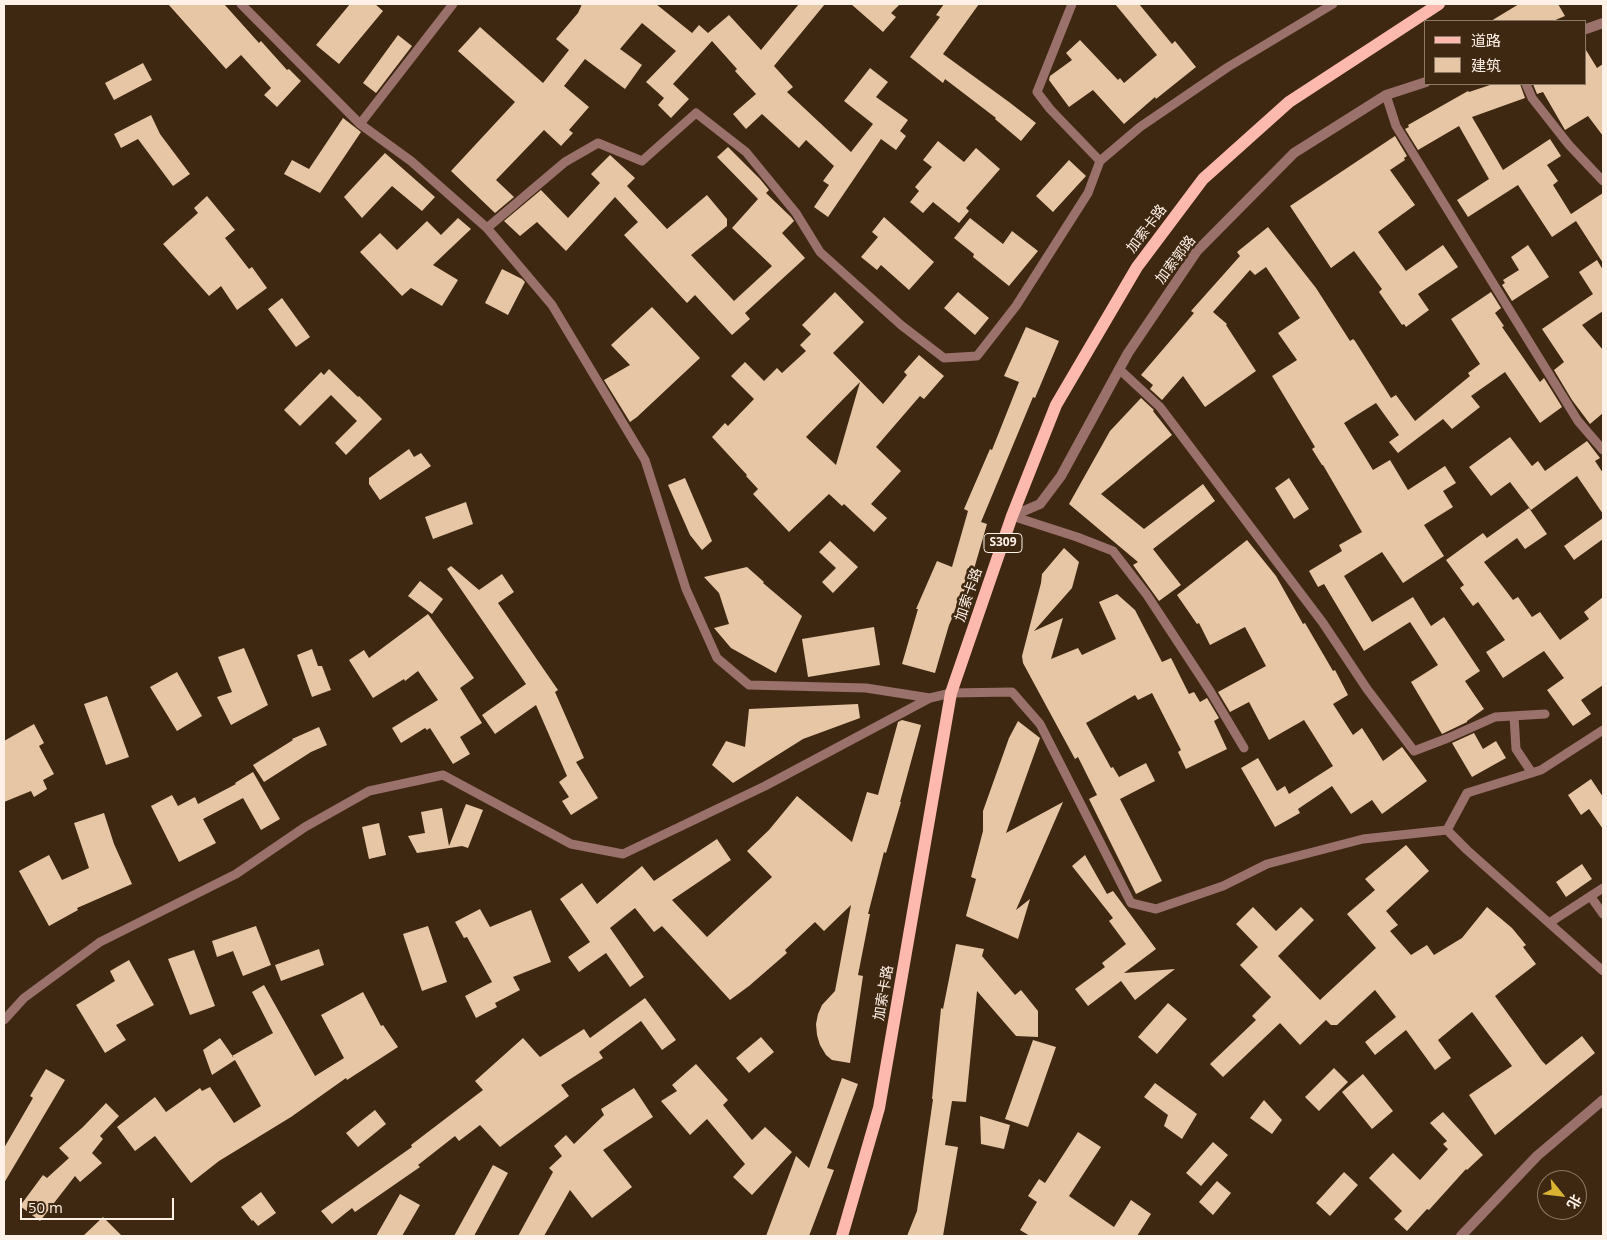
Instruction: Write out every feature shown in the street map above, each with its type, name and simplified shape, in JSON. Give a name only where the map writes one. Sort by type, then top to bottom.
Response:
[{"type":"main road","name":"加索卡路","points":[[842,1236],[879,1108],[951,693],[1012,516],[1056,405],[1137,266],[1203,179],[1289,102],[1439,4]]},
{"type":"street","points":[[1587,29],[1603,24]]},
{"type":"street","name":"加索郭路","points":[[1012,516],[1040,504],[1061,476],[1128,353],[1197,251],[1294,153],[1386,95],[1424,83]]},
{"type":"street","points":[[1461,1236],[1537,1156],[1603,1100]]},
{"type":"lane","points":[[241,4],[360,124],[411,161],[486,228],[552,305],[644,460],[686,589],[717,658],[749,685],[866,688],[930,698]]},
{"type":"lane","points":[[360,124],[453,4]]},
{"type":"lane","points":[[1072,4],[1037,92],[1050,109],[1100,161]]},
{"type":"lane","points":[[486,228],[565,162],[598,143],[642,161],[696,113],[746,152],[796,213],[820,252],[901,325],[944,358],[978,356],[1016,306],[1088,193],[1100,161],[1140,127],[1228,67],[1333,4]]},
{"type":"lane","points":[[1526,85],[1532,98],[1569,144],[1603,181]]},
{"type":"lane","points":[[1386,95],[1396,126],[1578,421],[1603,450]]},
{"type":"lane","points":[[1119,369],[1160,407],[1323,623],[1367,689],[1414,751],[1495,717],[1545,714]]},
{"type":"lane","points":[[1012,516],[1113,551],[1152,603],[1210,691],[1244,748]]},
{"type":"lane","points":[[4,1020],[24,998],[100,942],[236,874],[305,827],[369,791],[442,775],[571,844],[623,854],[765,786],[930,698],[951,693],[1012,692],[1040,724],[1131,903],[1156,908],[1222,886],[1267,864],[1363,840],[1447,830]]},
{"type":"lane","points":[[1514,716],[1516,749],[1532,773]]},
{"type":"lane","points":[[1447,830],[1468,793],[1541,770],[1603,730]]},
{"type":"lane","points":[[1447,830],[1603,971]]},
{"type":"lane","points":[[1549,923],[1603,888]]},
{"type":"lane","points":[[1591,897],[1603,914]]},
{"type":"building","points":[[168,4],[224,4],[259,43],[261,41],[287,70],[289,69],[301,81],[277,107],[264,95],[271,88],[241,55],[226,69]]},
{"type":"building","points":[[350,4],[375,4],[383,11],[339,64],[316,45]]},
{"type":"building","points":[[582,4],[656,4],[692,33],[699,25],[708,33],[729,15],[761,50],[799,4],[825,4],[774,66],[793,87],[787,92],[851,152],[873,124],[844,101],[870,68],[888,82],[876,97],[908,120],[900,131],[906,136],[896,150],[881,139],[828,217],[814,207],[829,185],[823,181],[834,166],[806,140],[799,148],[762,114],[746,129],[733,114],[756,94],[712,41],[673,84],[689,99],[671,118],[658,105],[664,98],[646,82],[676,51],[642,23],[620,49],[642,65],[625,89],[585,59],[564,86],[589,107],[569,130],[573,133],[561,146],[544,130],[496,180],[514,197],[495,213],[451,171],[515,102],[458,51],[480,27],[543,83],[569,50],[556,39],[578,13]]},
{"type":"building","points":[[851,4],[900,4],[891,13],[896,17],[883,32]]},
{"type":"building","points":[[944,4],[979,4],[943,54],[1036,123],[1021,141],[996,118],[945,79],[943,83],[910,57],[940,17],[936,15]]},
{"type":"building","points":[[1115,4],[1139,4],[1172,44],[1175,41],[1196,67],[1156,99],[1155,97],[1124,124],[1093,90],[1069,107],[1049,80],[1050,76],[1072,60],[1066,53],[1080,40],[1118,80],[1120,78],[1124,83],[1157,55]]},
{"type":"building","points":[[1519,4],[1558,4],[1565,16],[1555,20],[1493,20]]},
{"type":"building","points":[[398,35],[412,46],[376,93],[363,83]]},
{"type":"building","points":[[1587,52],[1597,68],[1603,64],[1603,136],[1588,116],[1565,130],[1543,92],[1537,94],[1533,85],[1587,85]]},
{"type":"building","points":[[143,63],[152,80],[114,100],[105,83]]},
{"type":"building","points":[[1490,85],[1520,85],[1525,98],[1472,117],[1503,170],[1550,139],[1561,156],[1547,165],[1558,181],[1553,185],[1571,214],[1603,193],[1603,263],[1576,221],[1552,237],[1518,185],[1468,217],[1457,200],[1489,179],[1459,126],[1418,150],[1405,129],[1409,127],[1408,125],[1469,92]]},
{"type":"building","points":[[151,115],[160,134],[190,174],[173,186],[138,139],[121,148],[114,134]]},
{"type":"building","points":[[343,118],[361,132],[320,193],[284,174],[292,160],[309,169]]},
{"type":"building","points":[[1395,136],[1407,156],[1404,158],[1405,160],[1390,170],[1415,205],[1378,232],[1406,271],[1443,245],[1458,267],[1418,294],[1429,310],[1406,327],[1404,324],[1402,325],[1379,292],[1382,289],[1354,251],[1331,268],[1290,206]]},
{"type":"building","points":[[938,141],[964,162],[976,148],[1000,169],[966,208],[969,211],[959,223],[933,202],[923,213],[910,202],[919,191],[915,187],[932,167],[923,160]]},
{"type":"building","points":[[728,147],[760,179],[769,190],[766,193],[794,221],[782,233],[805,258],[745,313],[750,319],[732,335],[695,295],[687,303],[624,235],[638,222],[615,197],[566,251],[537,222],[520,236],[504,221],[541,190],[568,218],[600,183],[591,174],[610,155],[635,178],[627,186],[667,229],[707,195],[727,219],[727,226],[691,255],[734,301],[772,266],[732,228],[758,199],[717,157]]},
{"type":"building","points":[[385,153],[435,197],[422,211],[392,186],[362,218],[344,197]]},
{"type":"building","points":[[1069,160],[1086,176],[1053,212],[1036,196]]},
{"type":"building","points":[[207,196],[235,230],[225,238],[249,269],[252,267],[267,288],[237,310],[221,286],[209,296],[163,244],[198,213],[194,208]]},
{"type":"building","points":[[884,217],[934,262],[909,290],[881,265],[877,270],[861,257],[878,237],[872,232]]},
{"type":"building","points":[[458,218],[471,229],[433,265],[458,280],[442,306],[411,288],[402,296],[360,252],[380,233],[397,250],[427,221],[441,235]]},
{"type":"building","points":[[970,218],[1003,244],[1012,231],[1038,251],[1009,286],[973,257],[974,254],[954,238]]},
{"type":"building","points":[[1268,227],[1316,288],[1350,341],[1353,339],[1355,341],[1391,398],[1396,395],[1415,421],[1470,376],[1468,373],[1480,364],[1451,319],[1491,292],[1501,308],[1495,313],[1504,326],[1502,327],[1540,382],[1544,378],[1562,407],[1540,423],[1505,372],[1471,396],[1480,407],[1452,429],[1443,419],[1398,453],[1389,442],[1399,435],[1376,403],[1344,423],[1373,470],[1390,460],[1408,490],[1445,466],[1456,483],[1443,491],[1453,507],[1424,525],[1444,556],[1403,583],[1382,552],[1344,576],[1372,622],[1413,597],[1431,626],[1444,617],[1480,671],[1465,681],[1484,709],[1467,722],[1442,734],[1411,682],[1438,665],[1410,622],[1364,651],[1324,584],[1318,587],[1309,571],[1342,551],[1339,545],[1362,532],[1312,449],[1315,447],[1272,376],[1297,360],[1278,333],[1300,318],[1266,267],[1255,275],[1250,270],[1213,312],[1227,324],[1256,371],[1205,407],[1183,376],[1162,400],[1150,389],[1153,385],[1141,375],[1194,313],[1191,311],[1240,256],[1237,252]]},
{"type":"building","points":[[1528,245],[1549,277],[1512,301],[1502,285],[1505,283],[1503,280],[1519,270],[1511,257]]},
{"type":"building","points":[[1597,260],[1603,270],[1603,311],[1582,325],[1603,350],[1603,413],[1590,424],[1572,400],[1554,370],[1564,362],[1542,329],[1593,294],[1579,272]]},
{"type":"building","points":[[502,269],[525,282],[508,315],[485,303]]},
{"type":"building","points":[[835,292],[864,322],[833,353],[883,404],[907,375],[904,372],[919,355],[944,376],[924,399],[920,396],[876,447],[901,471],[871,504],[887,518],[874,532],[844,504],[842,506],[829,494],[789,532],[753,494],[758,489],[712,437],[725,423],[728,426],[754,399],[731,376],[745,362],[764,381],[777,368],[782,373],[806,351],[800,345],[811,334],[802,325]],"holes":[[[860,382],[836,465],[806,437]]]},
{"type":"building","points":[[958,292],[989,318],[975,335],[944,308]]},
{"type":"building","points":[[282,298],[310,337],[296,347],[268,309]]},
{"type":"building","points":[[652,307],[700,358],[630,422],[604,380],[630,365],[611,345]]},
{"type":"building","points":[[1026,327],[1059,341],[1035,398],[1033,397],[981,522],[987,524],[974,569],[949,625],[935,673],[902,664],[918,609],[916,609],[937,561],[952,567],[968,511],[964,509],[990,449],[992,450],[1019,382],[1004,376]]},
{"type":"building","points":[[329,369],[382,419],[346,455],[335,443],[357,421],[331,395],[300,426],[284,410],[321,372],[324,375]]},
{"type":"building","points":[[1141,398],[1154,410],[1172,435],[1101,494],[1144,529],[1203,484],[1215,501],[1153,549],[1181,585],[1159,601],[1133,565],[1138,562],[1069,504],[1110,431]]},
{"type":"building","points":[[1510,437],[1532,466],[1538,461],[1545,471],[1587,441],[1600,458],[1595,461],[1603,473],[1603,514],[1577,476],[1531,510],[1510,482],[1491,496],[1469,467]]},
{"type":"building","points":[[409,449],[414,457],[421,453],[431,466],[380,500],[369,484],[369,478]]},
{"type":"building","points":[[685,478],[712,541],[702,550],[690,535],[668,485]]},
{"type":"building","points":[[1289,478],[1309,509],[1294,519],[1275,488]]},
{"type":"building","points":[[466,502],[473,524],[433,539],[425,517]]},
{"type":"building","points":[[1529,508],[1547,534],[1525,549],[1517,538],[1484,562],[1513,600],[1518,597],[1532,617],[1540,612],[1560,640],[1589,619],[1584,612],[1603,597],[1603,685],[1581,700],[1591,714],[1573,726],[1547,690],[1564,678],[1544,651],[1503,678],[1486,652],[1505,640],[1478,602],[1473,606],[1460,588],[1464,585],[1446,560],[1483,533],[1487,538]]},
{"type":"building","points":[[1603,518],[1603,539],[1574,560],[1564,546]]},
{"type":"building","points":[[1247,540],[1276,576],[1303,624],[1305,623],[1333,671],[1335,670],[1348,695],[1333,704],[1353,735],[1362,728],[1383,761],[1402,747],[1427,781],[1382,814],[1372,800],[1351,814],[1332,786],[1298,809],[1300,813],[1275,827],[1241,768],[1258,758],[1277,791],[1285,786],[1289,794],[1333,766],[1304,720],[1269,740],[1249,702],[1230,712],[1218,692],[1266,666],[1245,627],[1210,645],[1199,623],[1197,624],[1177,595]]},
{"type":"building","points":[[830,541],[858,567],[833,593],[822,582],[836,568],[819,552]]},
{"type":"building","points":[[1064,548],[1079,562],[1072,588],[1034,631],[1063,618],[1051,659],[1078,648],[1082,655],[1116,639],[1099,602],[1117,594],[1135,610],[1162,662],[1171,658],[1189,694],[1194,692],[1200,702],[1207,698],[1219,718],[1214,721],[1227,749],[1186,769],[1178,752],[1181,750],[1152,693],[1138,700],[1135,695],[1086,723],[1111,768],[1113,767],[1119,777],[1146,763],[1155,781],[1120,799],[1162,881],[1136,894],[1089,799],[1097,795],[1078,757],[1075,759],[1023,663],[1022,656],[1042,574]]},
{"type":"building","points":[[451,566],[479,590],[502,574],[514,592],[498,603],[558,690],[555,692],[584,758],[576,762],[598,798],[571,815],[562,801],[569,797],[559,782],[567,776],[536,705],[495,734],[482,715],[526,684],[447,569]]},
{"type":"building","points":[[747,567],[802,616],[776,673],[731,648],[714,628],[729,624],[719,593],[704,577]]},
{"type":"building","points":[[420,581],[443,599],[432,614],[408,596]]},
{"type":"building","points":[[428,614],[474,678],[460,688],[482,723],[460,737],[470,754],[453,764],[430,728],[427,730],[425,728],[401,743],[392,728],[438,700],[418,671],[405,681],[404,679],[373,698],[349,660],[364,650],[369,658]]},
{"type":"building","points":[[874,627],[880,665],[808,677],[802,639]]},
{"type":"building","points":[[244,648],[268,705],[231,725],[217,697],[232,692],[218,657]]},
{"type":"building","points":[[312,649],[318,666],[322,666],[331,690],[312,697],[297,655]]},
{"type":"building","points":[[177,672],[202,716],[177,731],[150,687]]},
{"type":"building","points":[[107,696],[129,757],[106,765],[84,704]]},
{"type":"building","points":[[858,704],[860,718],[803,739],[733,783],[712,765],[726,741],[745,747],[749,709]]},
{"type":"building","points":[[902,720],[921,725],[901,802],[886,853],[884,852],[868,914],[870,914],[858,975],[863,976],[850,1063],[832,1060],[826,1055],[820,1045],[816,1024],[822,1005],[835,991],[851,905],[824,931],[815,922],[785,950],[787,953],[730,1000],[662,926],[654,932],[635,908],[610,928],[644,977],[630,987],[606,953],[579,972],[568,957],[590,942],[560,899],[582,883],[597,904],[642,866],[654,881],[717,839],[731,860],[672,900],[707,937],[772,877],[747,851],[769,830],[797,796],[852,842],[867,792],[878,795],[898,722]]},
{"type":"building","points":[[1018,721],[1040,738],[1006,833],[1063,802],[1016,910],[1030,899],[1018,939],[966,916],[976,879],[971,877],[983,831],[983,811],[1009,738]]},
{"type":"building","points":[[34,724],[44,743],[39,746],[54,774],[43,780],[47,789],[34,797],[31,791],[4,802],[4,741]]},
{"type":"building","points":[[319,727],[327,745],[311,752],[264,782],[253,765],[292,739]]},
{"type":"building","points":[[1474,733],[1483,749],[1496,741],[1506,758],[1472,777],[1452,743]]},
{"type":"building","points":[[253,772],[280,819],[261,830],[243,798],[203,819],[216,843],[179,862],[151,806],[172,795],[178,806],[195,797],[198,804],[236,784]]},
{"type":"building","points":[[1591,779],[1603,797],[1603,829],[1589,809],[1581,815],[1568,795]]},
{"type":"building","points":[[466,804],[483,810],[468,848],[462,846],[417,853],[408,836],[425,833],[421,812],[442,808],[449,846]]},
{"type":"building","points":[[104,813],[114,844],[132,884],[77,908],[78,910],[49,926],[19,871],[49,855],[62,880],[89,868],[74,823]]},
{"type":"building","points":[[379,823],[386,855],[369,859],[362,827]]},
{"type":"building","points":[[1406,845],[1429,871],[1386,911],[1398,925],[1390,931],[1411,955],[1427,945],[1434,955],[1462,938],[1487,907],[1512,928],[1526,945],[1523,947],[1536,964],[1495,996],[1542,1061],[1546,1065],[1582,1036],[1595,1053],[1495,1135],[1469,1095],[1512,1066],[1472,1012],[1438,1040],[1451,1058],[1435,1070],[1406,1030],[1375,1055],[1365,1042],[1396,1017],[1375,990],[1337,1025],[1331,1025],[1326,1020],[1300,1045],[1280,1023],[1223,1077],[1210,1064],[1256,1020],[1252,1016],[1271,997],[1240,965],[1258,947],[1236,924],[1253,907],[1276,931],[1301,907],[1314,920],[1278,956],[1320,1000],[1376,948],[1347,914],[1375,890],[1365,879]]},
{"type":"building","points":[[1085,855],[1107,894],[1113,891],[1156,949],[1124,973],[1175,969],[1135,1000],[1121,981],[1088,1006],[1075,989],[1105,967],[1102,963],[1126,944],[1109,921],[1113,918],[1072,866]]},
{"type":"building","points":[[1582,864],[1592,879],[1566,897],[1556,882]]},
{"type":"building","points":[[480,909],[490,927],[531,910],[551,962],[513,977],[520,990],[495,1003],[497,1007],[476,1018],[465,996],[492,982],[467,937],[464,938],[455,922]]},
{"type":"building","points":[[256,926],[271,965],[243,976],[233,951],[217,957],[212,941]]},
{"type":"building","points":[[428,926],[447,982],[422,991],[403,934]]},
{"type":"building","points":[[956,944],[984,949],[982,956],[1015,995],[1021,990],[1038,1011],[1038,1037],[1016,1036],[977,991],[966,1102],[952,1101],[945,1145],[958,1147],[943,1236],[907,1236],[917,1211],[933,1099],[941,1008],[943,1009]]},
{"type":"building","points":[[319,949],[324,965],[281,981],[275,965]]},
{"type":"building","points":[[194,950],[215,1006],[190,1015],[168,959]]},
{"type":"building","points":[[129,960],[154,1005],[116,1025],[126,1040],[105,1053],[76,1005],[115,981],[110,971]]},
{"type":"building","points":[[264,985],[315,1076],[344,1058],[321,1015],[363,992],[381,1026],[383,1025],[398,1047],[347,1080],[346,1078],[291,1117],[219,1161],[191,1183],[155,1136],[135,1151],[117,1127],[155,1097],[166,1112],[200,1088],[202,1091],[210,1087],[234,1123],[261,1106],[235,1060],[212,1075],[203,1050],[220,1038],[232,1056],[273,1033],[252,992]]},
{"type":"building","points":[[645,998],[676,1040],[662,1050],[641,1021],[599,1052],[603,1058],[561,1085],[569,1096],[500,1147],[480,1125],[459,1141],[455,1136],[418,1165],[420,1167],[355,1212],[352,1208],[332,1224],[321,1211],[412,1147],[411,1145],[483,1090],[475,1081],[523,1038],[540,1057],[584,1029],[590,1038]]},
{"type":"building","points":[[1168,1003],[1187,1019],[1157,1054],[1138,1037]]},
{"type":"building","points":[[761,1037],[774,1052],[749,1073],[736,1058]]},
{"type":"building","points":[[1033,1040],[1056,1047],[1028,1127],[1005,1119]]},
{"type":"building","points":[[696,1064],[728,1100],[723,1105],[752,1140],[765,1127],[792,1152],[752,1195],[733,1177],[745,1164],[707,1119],[690,1135],[661,1101],[677,1091],[672,1085]]},
{"type":"building","points":[[1334,1068],[1348,1082],[1319,1111],[1305,1097]]},
{"type":"building","points":[[46,1069],[65,1080],[4,1183],[4,1148],[33,1098],[30,1096]]},
{"type":"building","points":[[1363,1074],[1393,1111],[1372,1129],[1342,1092]]},
{"type":"building","points":[[842,1078],[858,1084],[827,1168],[834,1170],[809,1236],[766,1236],[796,1156],[809,1168]]},
{"type":"building","points":[[1155,1083],[1197,1114],[1182,1139],[1164,1126],[1168,1115],[1144,1097]]},
{"type":"building","points":[[634,1088],[653,1117],[603,1150],[632,1187],[592,1218],[570,1190],[544,1236],[518,1236],[553,1172],[549,1168],[562,1156],[554,1146],[566,1135],[574,1144],[604,1115],[601,1109]]},
{"type":"building","points":[[1264,1100],[1282,1120],[1272,1134],[1250,1118]]},
{"type":"building","points":[[106,1103],[119,1116],[100,1136],[103,1139],[92,1153],[102,1163],[80,1182],[75,1176],[40,1221],[20,1206],[43,1175],[47,1178],[69,1158],[59,1148]]},
{"type":"building","points":[[375,1110],[386,1124],[358,1147],[346,1133]]},
{"type":"building","points":[[1443,1112],[1483,1155],[1466,1169],[1407,1231],[1394,1219],[1402,1211],[1369,1178],[1393,1153],[1420,1180],[1448,1149],[1443,1144],[1447,1141],[1430,1123]]},
{"type":"building","points":[[980,1116],[1010,1125],[1004,1149],[981,1144]]},
{"type":"building","points":[[1078,1132],[1101,1147],[1069,1196],[1114,1227],[1131,1200],[1151,1214],[1137,1236],[1030,1236],[1020,1230],[1037,1202],[1028,1196],[1039,1179],[1045,1183]]},
{"type":"building","points":[[1213,1142],[1228,1155],[1201,1186],[1186,1173]]},
{"type":"building","points":[[493,1165],[508,1173],[474,1236],[454,1236]]},
{"type":"building","points":[[1344,1172],[1358,1185],[1330,1216],[1316,1203]]},
{"type":"building","points":[[1217,1181],[1231,1193],[1213,1215],[1199,1202]]},
{"type":"building","points":[[261,1192],[276,1213],[258,1226],[241,1207]]},
{"type":"building","points":[[400,1194],[420,1205],[402,1236],[376,1236]]},
{"type":"building","points":[[103,1217],[122,1236],[83,1236]]}]
